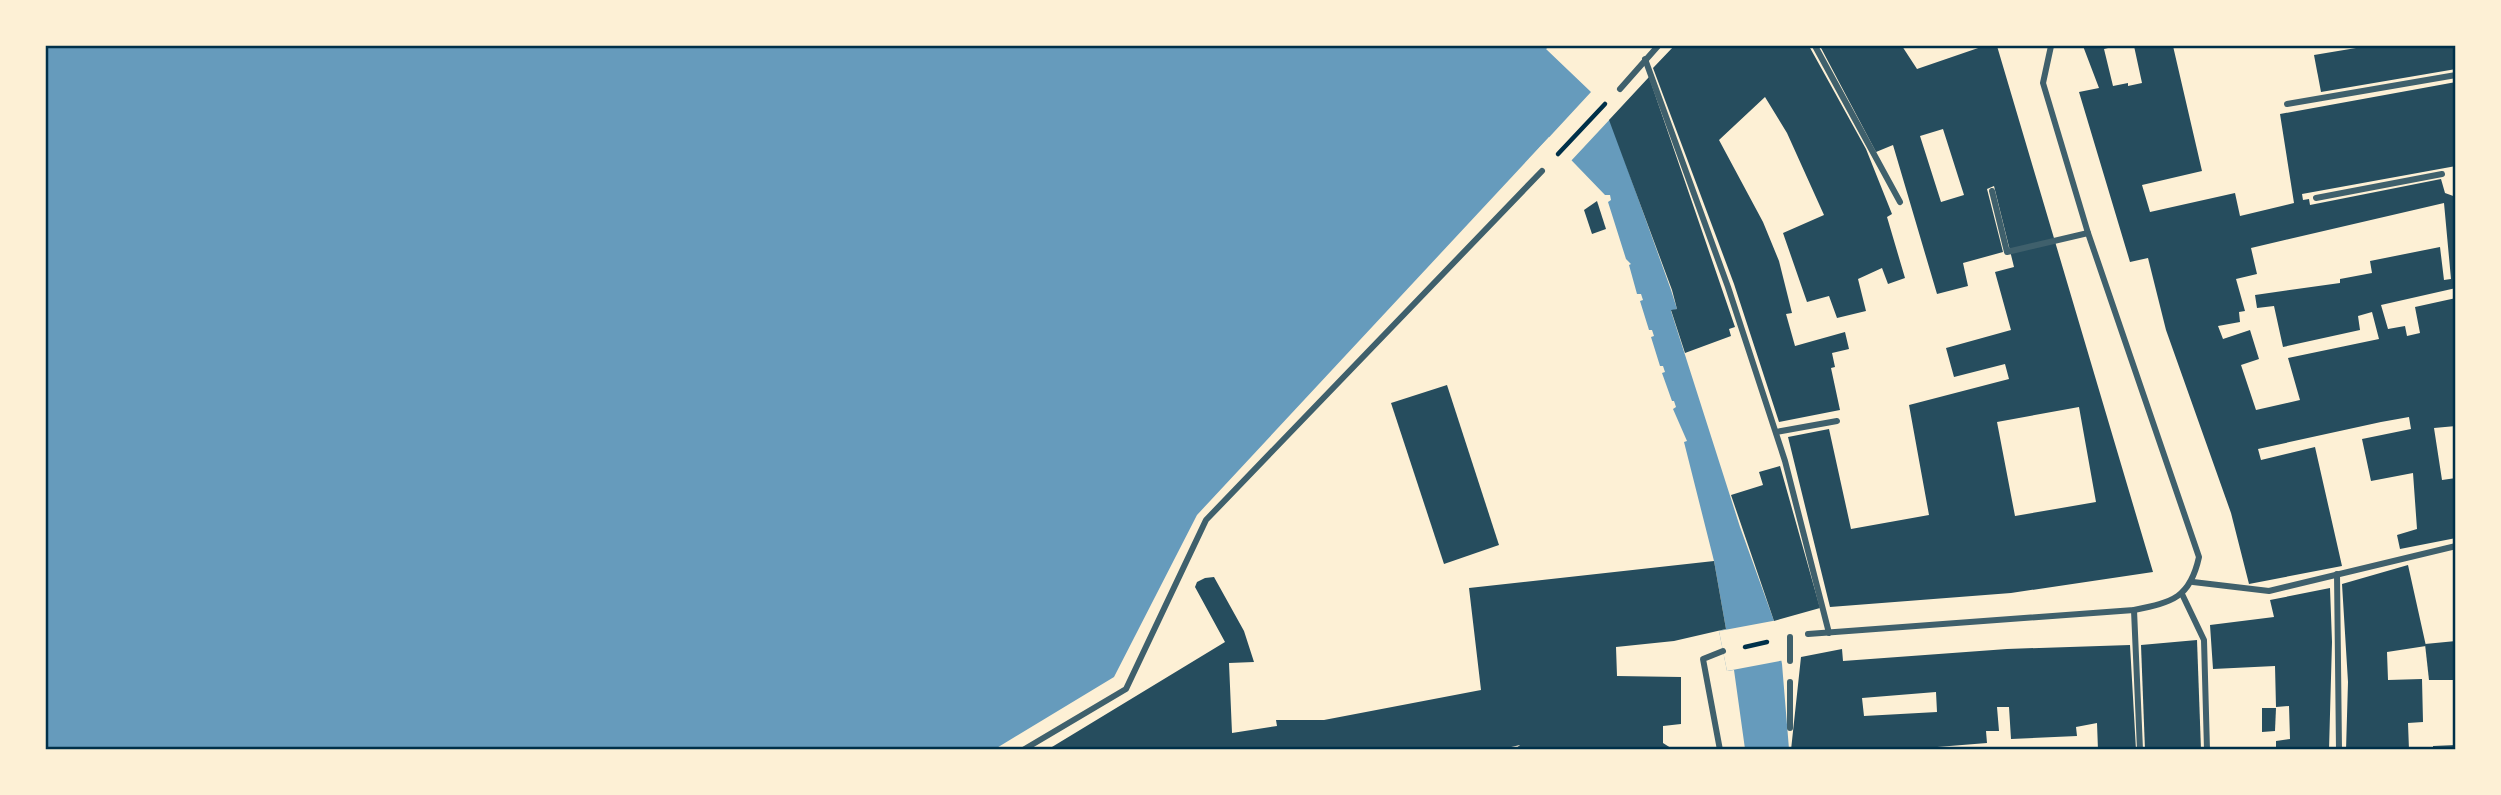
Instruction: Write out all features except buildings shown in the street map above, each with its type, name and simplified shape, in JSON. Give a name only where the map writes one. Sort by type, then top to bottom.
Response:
[{"type":"street","points":[[1620,89],[1658,46]]},
{"type":"street","points":[[1815,46],[1900,202]]},
{"type":"street","points":[[1808,634],[2134,610],[2182,594],[2193,582],[2199,557],[2088,233],[2043,83],[2051,46]]},
{"type":"street","points":[[1645,59],[1728,287],[1776,432],[1829,633]]},
{"type":"street","points":[[2287,104],[2455,75]]},
{"type":"street","points":[[1023,750],[1126,689],[1206,520],[1542,171]]},
{"type":"street","points":[[2316,198],[2442,174]]},
{"type":"street","points":[[1992,191],[2007,252],[2088,233]]},
{"type":"street","points":[[1776,432],[1837,421]]},
{"type":"street","points":[[2193,582],[2269,591],[2455,546]]},
{"type":"street","points":[[2337,574],[2340,750]]},
{"type":"street","points":[[2182,594],[2204,640],[2207,750]]},
{"type":"street","points":[[2134,610],[2140,750]]},
{"type":"street","points":[[1790,637],[1790,661]]},
{"type":"street","points":[[1720,750],[1703,659],[1723,651]]},
{"type":"street","points":[[1790,682],[1790,728]]},
{"type":"path","points":[[1563,148],[1600,110]]},
{"type":"water","points":[[46,46],[1636,46],[1591,94],[1610,120],[1671,290],[1677,309],[1671,311],[1740,527],[1774,621],[1782,664],[1789,749],[1745,749],[1734,670],[1727,671],[1719,631],[1726,629],[1714,561],[1684,442],[1687,441],[1673,409],[1676,407],[1662,373],[1665,372],[1663,366],[1660,366],[1651,337],[1654,336],[1652,330],[1649,330],[1640,301],[1643,300],[1641,294],[1637,294],[1629,265],[1631,264],[1626,259],[1608,202],[1611,200],[1610,195],[1605,195],[1549,137],[1197,515],[1114,677],[995,749],[46,749]]},
{"type":"pier","points":[[1550,46],[1637,46],[1595,94],[1612,117],[1570,162],[1549,142],[1532,161],[1529,159],[1591,92],[1546,49]]},
{"type":"pier","points":[[1778,620],[1785,660],[1727,671],[1719,631]]}]
